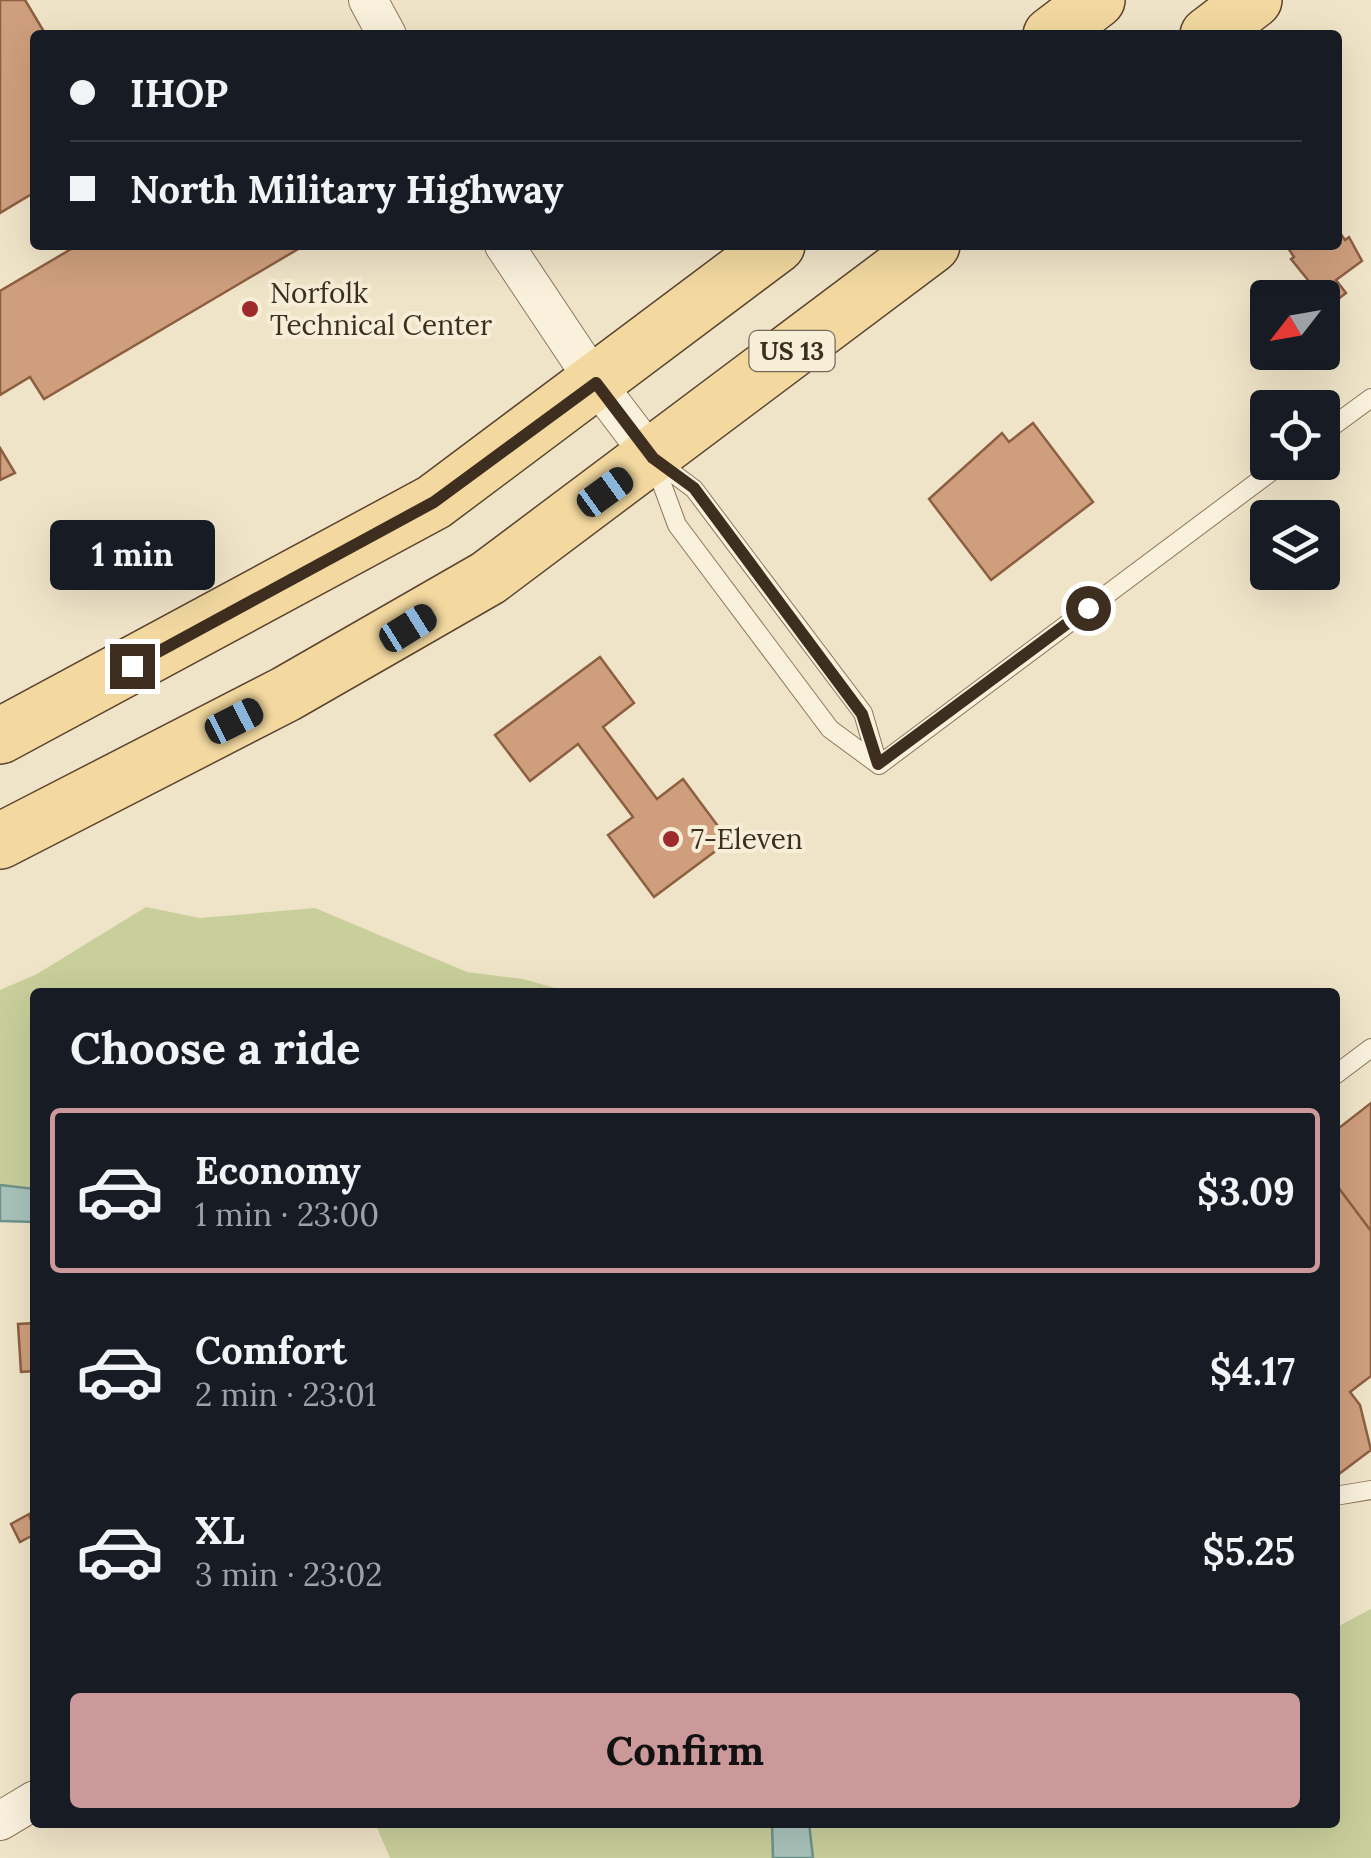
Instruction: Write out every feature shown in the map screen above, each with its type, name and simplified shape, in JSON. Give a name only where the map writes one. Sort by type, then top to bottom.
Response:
[{"type":"main road","points":[[1058,30],[1097,0]]},
{"type":"main road","points":[[1215,30],[1254,0]]},
{"type":"main road","points":[[0,736],[434,502],[770,250]]},
{"type":"main road","name":"US 13","points":[[0,842],[408,628],[488,578],[925,250]]},
{"type":"street","points":[[368,0],[385,30]]},
{"type":"street","points":[[507,250],[596,383],[653,458]]},
{"type":"street","points":[[0,1821],[30,1803]]},
{"type":"lane","points":[[1340,421],[1371,398]]},
{"type":"lane","points":[[653,458],[694,488],[862,714],[878,764]]},
{"type":"lane","points":[[653,458],[678,525],[830,729],[878,764]]},
{"type":"lane","points":[[878,764],[1260,480]]},
{"type":"lane","points":[[1340,1071],[1371,1048]]},
{"type":"lane","points":[[1340,1495],[1371,1490]]},
{"type":"green space","points":[[146,907],[200,918],[315,908],[467,972],[523,979],[555,988],[30,988],[30,1188],[0,1185],[0,990],[37,974]]},
{"type":"green space","points":[[1371,1609],[1371,1858],[813,1858],[810,1828],[1340,1828],[1340,1625]]},
{"type":"green space","points":[[377,1828],[772,1828],[773,1858],[390,1858]]},
{"type":"water","points":[[0,1185],[30,1188],[30,1222],[0,1221]]},
{"type":"water","points":[[772,1828],[810,1828],[813,1858],[773,1858]]},
{"type":"building","points":[[0,0],[25,0],[43,30],[30,30],[30,195],[0,213]]},
{"type":"building","points":[[1342,236],[1345,240],[1349,237],[1362,261],[1336,280],[1308,280],[1291,259],[1294,257],[1289,250],[1342,250]]},
{"type":"building","points":[[70,250],[297,250],[44,399],[30,377],[0,395],[0,291]]},
{"type":"building","points":[[1033,423],[1093,502],[991,580],[929,499],[1002,433],[1009,442]]},
{"type":"building","points":[[0,448],[15,473],[0,480]]},
{"type":"building","points":[[600,657],[634,703],[603,727],[657,799],[683,779],[729,841],[654,897],[608,835],[633,817],[578,744],[530,781],[495,735]]},
{"type":"building","points":[[1371,1103],[1371,1231],[1340,1190],[1340,1127]]},
{"type":"building","points":[[1340,1190],[1371,1231],[1371,1376],[1350,1392],[1360,1405],[1371,1450],[1340,1473]]},
{"type":"building","points":[[30,1323],[30,1371],[21,1372],[18,1324]]},
{"type":"building","points":[[29,1514],[30,1537],[20,1542],[11,1524]]},
{"type":"place","name":"Norfolk Technical Center","points":[[250,309]]},
{"type":"place","name":"7-Eleven","points":[[671,839]]},
{"type":"route","points":[[132,666],[434,502],[596,383],[653,458],[694,488],[862,714],[878,764],[1088,608]]}]
